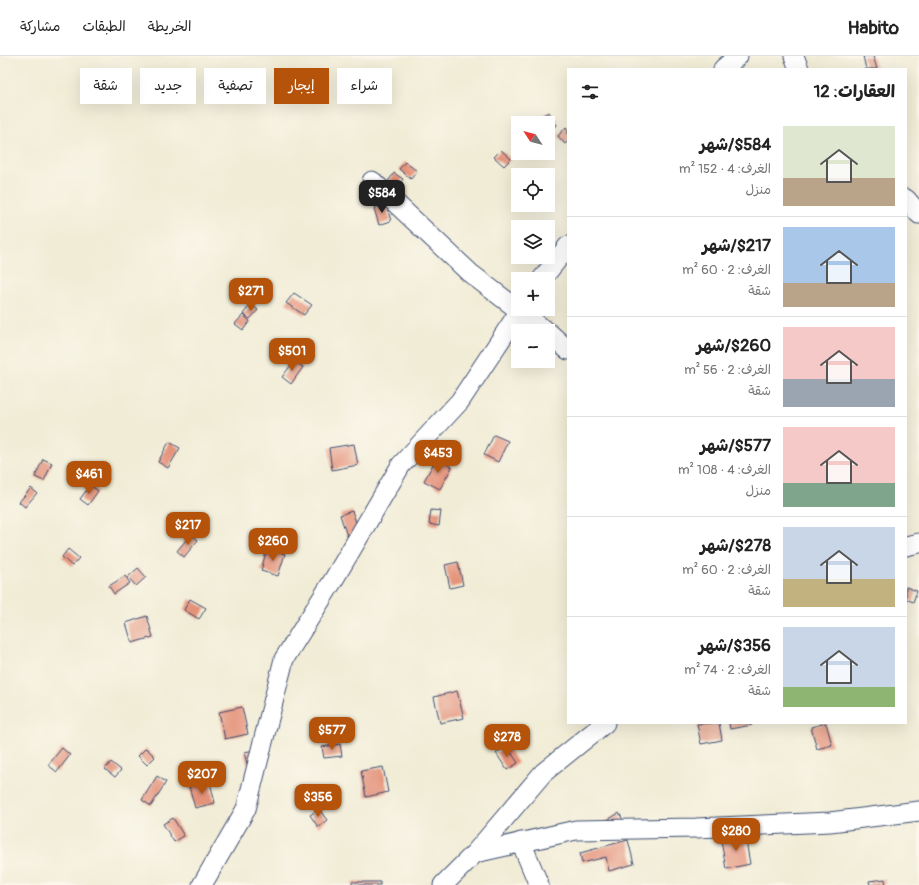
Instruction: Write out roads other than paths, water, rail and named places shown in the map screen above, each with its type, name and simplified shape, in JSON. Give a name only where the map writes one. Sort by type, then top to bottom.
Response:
[{"type":"street","points":[[724,68],[738,56]]},
{"type":"street","points":[[794,56],[799,68]]},
{"type":"street","points":[[372,181],[470,273],[511,303]]},
{"type":"street","points":[[907,199],[919,214]]},
{"type":"street","points":[[548,272],[567,247]]},
{"type":"street","points":[[202,885],[246,809],[284,659],[401,466],[460,401],[516,316]]},
{"type":"street","points":[[527,316],[537,324]]},
{"type":"street","points":[[555,339],[567,349]]},
{"type":"street","points":[[907,546],[919,543]]},
{"type":"street","points":[[443,885],[475,853],[543,773],[604,724]]},
{"type":"street","points":[[475,853],[576,830],[696,828],[830,822],[919,811]]},
{"type":"street","points":[[521,842],[539,885]]}]
